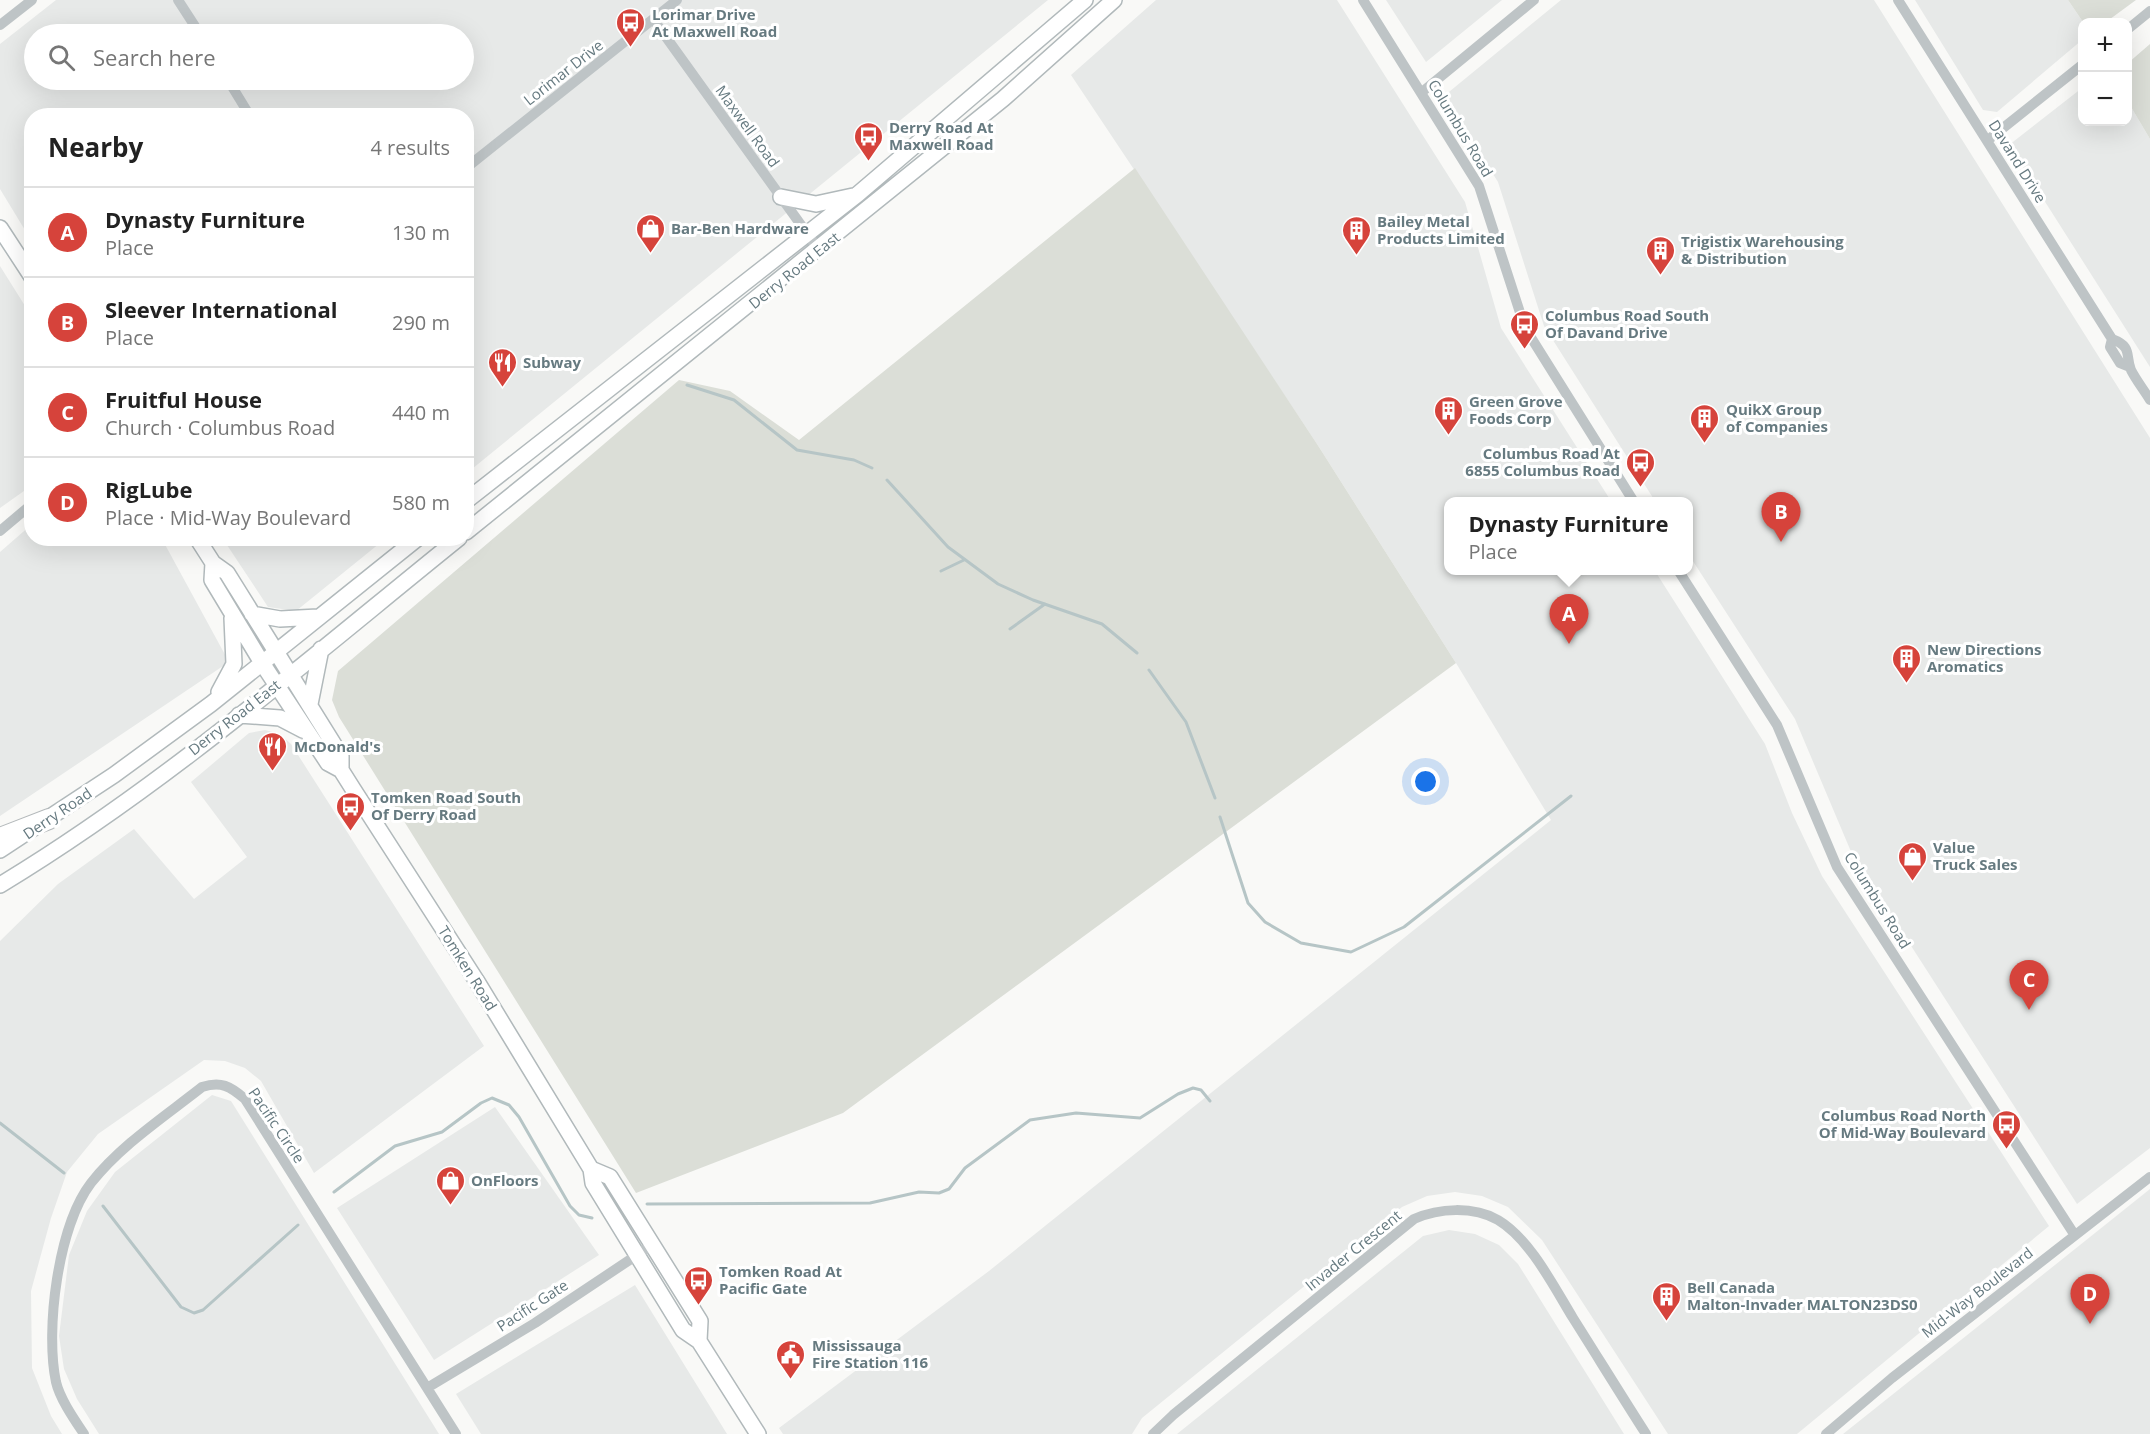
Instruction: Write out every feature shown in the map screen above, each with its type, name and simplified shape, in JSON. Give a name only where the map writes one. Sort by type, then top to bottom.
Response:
[{"type":"highway","points":[[0,838],[49,819]]},
{"type":"main road","name":"Derry Road East","points":[[474,495],[858,194],[1085,0]]},
{"type":"main road","name":"Derry Road East","points":[[474,526],[819,250],[1003,99],[1114,0]]},
{"type":"main road","points":[[781,197],[816,204],[858,194]]},
{"type":"main road","points":[[0,228],[24,265]]},
{"type":"main road","name":"Tomken Road","points":[[202,546],[213,563],[228,573],[275,653],[310,704],[342,756],[341,770]]},
{"type":"main road","name":"Derry Road East","points":[[114,775],[211,704],[408,546]]},
{"type":"main road","name":"Derry Road East","points":[[0,885],[124,802],[239,715],[449,546]]},
{"type":"main road","name":"Tomken Road","points":[[213,563],[212,580],[262,663],[328,763],[341,770],[476,980],[591,1169],[593,1183],[683,1330],[699,1341],[758,1434]]},
{"type":"main road","points":[[211,704],[227,682],[234,664],[231,613]]},
{"type":"main road","points":[[252,614],[279,619],[319,616]]},
{"type":"main road","points":[[310,704],[321,650]]},
{"type":"main road","points":[[239,715],[280,718],[306,731]]},
{"type":"main road","name":"Derry Road","points":[[0,850],[114,775]]},
{"type":"main road","name":"Tomken Road","points":[[591,1169],[610,1178],[700,1321],[699,1341]]},
{"type":"street","points":[[0,25],[32,0]]},
{"type":"street","points":[[178,0],[194,24]]},
{"type":"street","name":"Lorimar Drive","points":[[474,162],[678,0]]},
{"type":"street","name":"Columbus Road","points":[[1363,0],[1479,186],[1525,328],[1631,497]]},
{"type":"street","points":[[1422,92],[1534,0]]},
{"type":"street","name":"Davand Drive","points":[[1898,0],[2112,339],[2122,343],[2131,357],[2130,367],[2150,400]]},
{"type":"street","points":[[2132,25],[2150,11]]},
{"type":"street","name":"Maxwell Road","points":[[653,20],[819,250]]},
{"type":"street","points":[[1988,140],[2078,68]]},
{"type":"street","points":[[234,90],[245,108]]},
{"type":"street","points":[[0,531],[24,511]]},
{"type":"street","name":"Columbus Road","points":[[1681,575],[1777,725],[1837,867],[2074,1234]]},
{"type":"street","name":"Pacific Circle","points":[[84,1434],[56,1384],[50,1345],[66,1238],[76,1208],[90,1185],[111,1160],[202,1087],[215,1083],[231,1086],[245,1098],[456,1434]]},
{"type":"street","name":"Mid-Way Boulevard","points":[[1826,1434],[1892,1378],[2150,1177]]},
{"type":"street","name":"Invader Crescent","points":[[1153,1434],[1173,1415],[1414,1219],[1432,1212],[1453,1210],[1476,1212],[1498,1221],[1534,1256],[1646,1434]]},
{"type":"street","name":"Pacific Gate","points":[[427,1388],[535,1323],[652,1245]]},
{"type":"shaded area","points":[[56,0],[1048,0],[474,467],[474,108],[24,108],[24,228],[0,189],[0,44],[24,25],[24,90],[474,90],[474,24],[25,24]]},
{"type":"shaded area","points":[[1156,0],[1337,0],[1465,202],[1501,328],[1608,497],[1444,497],[1444,575],[1658,575],[1765,744],[1792,813],[1822,876],[2049,1226],[1797,1434],[1668,1434],[1542,1240],[1508,1207],[1482,1196],[1455,1192],[1427,1196],[1402,1207],[1142,1418],[1132,1434],[783,1434],[779,1428],[989,1271],[1551,820],[1456,663],[1319,447],[1071,75]]},
{"type":"shaded area","points":[[1386,0],[1502,0],[1426,62]]},
{"type":"shaded area","points":[[1561,0],[1874,0],[2150,438],[2150,1148],[2077,1204],[1852,854],[1795,719],[1693,561],[1693,497],[1652,497],[1544,326],[1498,182],[1444,96]]},
{"type":"shaded area","points":[[1915,0],[2068,0],[2080,18],[2078,18],[2078,43],[1997,112],[1983,110]]},
{"type":"shaded area","points":[[2068,0],[2136,0],[2111,18],[2080,18]]},
{"type":"shaded area","points":[[2150,44],[2150,139],[2132,109],[2132,60]]},
{"type":"shaded area","points":[[2078,91],[2078,126],[2132,126],[2132,109],[2150,139],[2150,367],[2009,145]]},
{"type":"shaded area","points":[[1135,168],[1319,447],[1456,663],[843,1113],[636,1193],[339,717],[332,700],[338,671],[679,380],[730,391],[799,440]]},
{"type":"shaded area","points":[[0,266],[24,304],[24,491],[0,508]]},
{"type":"shaded area","points":[[24,531],[24,546],[166,546],[229,662],[0,816],[0,552]]},
{"type":"shaded area","points":[[228,546],[376,546],[296,611],[268,607]]},
{"type":"shaded area","points":[[265,730],[280,734],[291,744],[484,1046],[314,1173],[261,1081],[245,1068],[225,1061],[204,1060],[98,1134],[67,1172],[51,1218],[31,1291],[32,1368],[51,1416],[62,1434],[0,1434],[0,941],[58,884],[134,829],[194,899],[247,857],[191,782],[249,733]]},
{"type":"shaded area","points":[[212,1095],[231,1101],[439,1434],[99,1434],[77,1399],[64,1369],[59,1336],[69,1255],[87,1211],[115,1172]]},
{"type":"shaded area","points":[[495,1107],[599,1255],[434,1360],[337,1208]]},
{"type":"shaded area","points":[[2150,1189],[2150,1434],[1843,1434],[2075,1249]]},
{"type":"shaded area","points":[[1449,1230],[1475,1234],[1499,1245],[1518,1264],[1624,1434],[1177,1434],[1423,1236]]},
{"type":"shaded area","points":[[635,1285],[727,1434],[481,1434],[456,1394]]},
{"type":"waterway","points":[[687,385],[734,400],[797,450],[854,460],[872,468]]},
{"type":"waterway","points":[[887,480],[948,547],[998,584],[1033,600],[1102,624],[1137,653]]},
{"type":"waterway","points":[[941,571],[964,560]]},
{"type":"waterway","points":[[1010,629],[1045,604]]},
{"type":"waterway","points":[[1149,670],[1186,722],[1215,798]]},
{"type":"waterway","points":[[1220,817],[1248,903],[1265,922],[1301,943],[1351,952],[1404,927],[1571,796]]},
{"type":"waterway","points":[[647,1204],[870,1203],[919,1192],[939,1193],[949,1189],[965,1168],[1030,1120],[1076,1113],[1140,1118],[1178,1094],[1193,1088],[1201,1090],[1210,1101]]},
{"type":"waterway","points":[[334,1192],[395,1146],[442,1132],[481,1103],[492,1098],[509,1105],[519,1117],[570,1206],[579,1215],[592,1218]]},
{"type":"waterway","points":[[0,1123],[64,1173]]},
{"type":"waterway","points":[[103,1206],[181,1307],[194,1313],[203,1310],[298,1225]]},
{"type":"place","name":"Lorimar Drive At Maxwell Road","points":[[631,48]]},
{"type":"place","name":"Derry Road At Maxwell Road","points":[[868,162]]},
{"type":"place","name":"Bar-Ben Hardware","points":[[650,254]]},
{"type":"place","name":"Bailey Metal Products Limited","points":[[1356,256]]},
{"type":"place","name":"Trigistix Warehousing & Distribution","points":[[1660,276]]},
{"type":"place","name":"Columbus Road South Of Davand Drive","points":[[1524,350]]},
{"type":"place","name":"Subway","points":[[502,388]]},
{"type":"place","name":"Green Grove Foods Corp","points":[[1448,436]]},
{"type":"place","name":"QuikX Group of Companies","points":[[1705,444]]},
{"type":"place","name":"Columbus Road At 6855 Columbus Road","points":[[1641,488]]},
{"type":"place","name":"Sleever International","points":[[1781,542]]},
{"type":"place","name":"Dynasty Furniture","points":[[1569,644]]},
{"type":"place","name":"New Directions Aromatics","points":[[1906,684]]},
{"type":"place","name":"McDonald's","points":[[273,772]]},
{"type":"place","name":"Tomken Road South Of Derry Road","points":[[350,832]]},
{"type":"place","name":"Value Truck Sales","points":[[1912,882]]},
{"type":"place","name":"Fruitful House","points":[[2029,1010]]},
{"type":"place","name":"Columbus Road North Of Mid-Way Boulevard","points":[[2007,1150]]},
{"type":"place","name":"OnFloors","points":[[450,1206]]},
{"type":"place","name":"Tomken Road At Pacific Gate","points":[[698,1306]]},
{"type":"place","name":"Bell Canada Malton-Invader MALTON23DS0","points":[[1666,1322]]},
{"type":"place","name":"RigLube","points":[[2090,1324]]},
{"type":"place","name":"Mississauga Fire Station 116","points":[[791,1380]]}]
